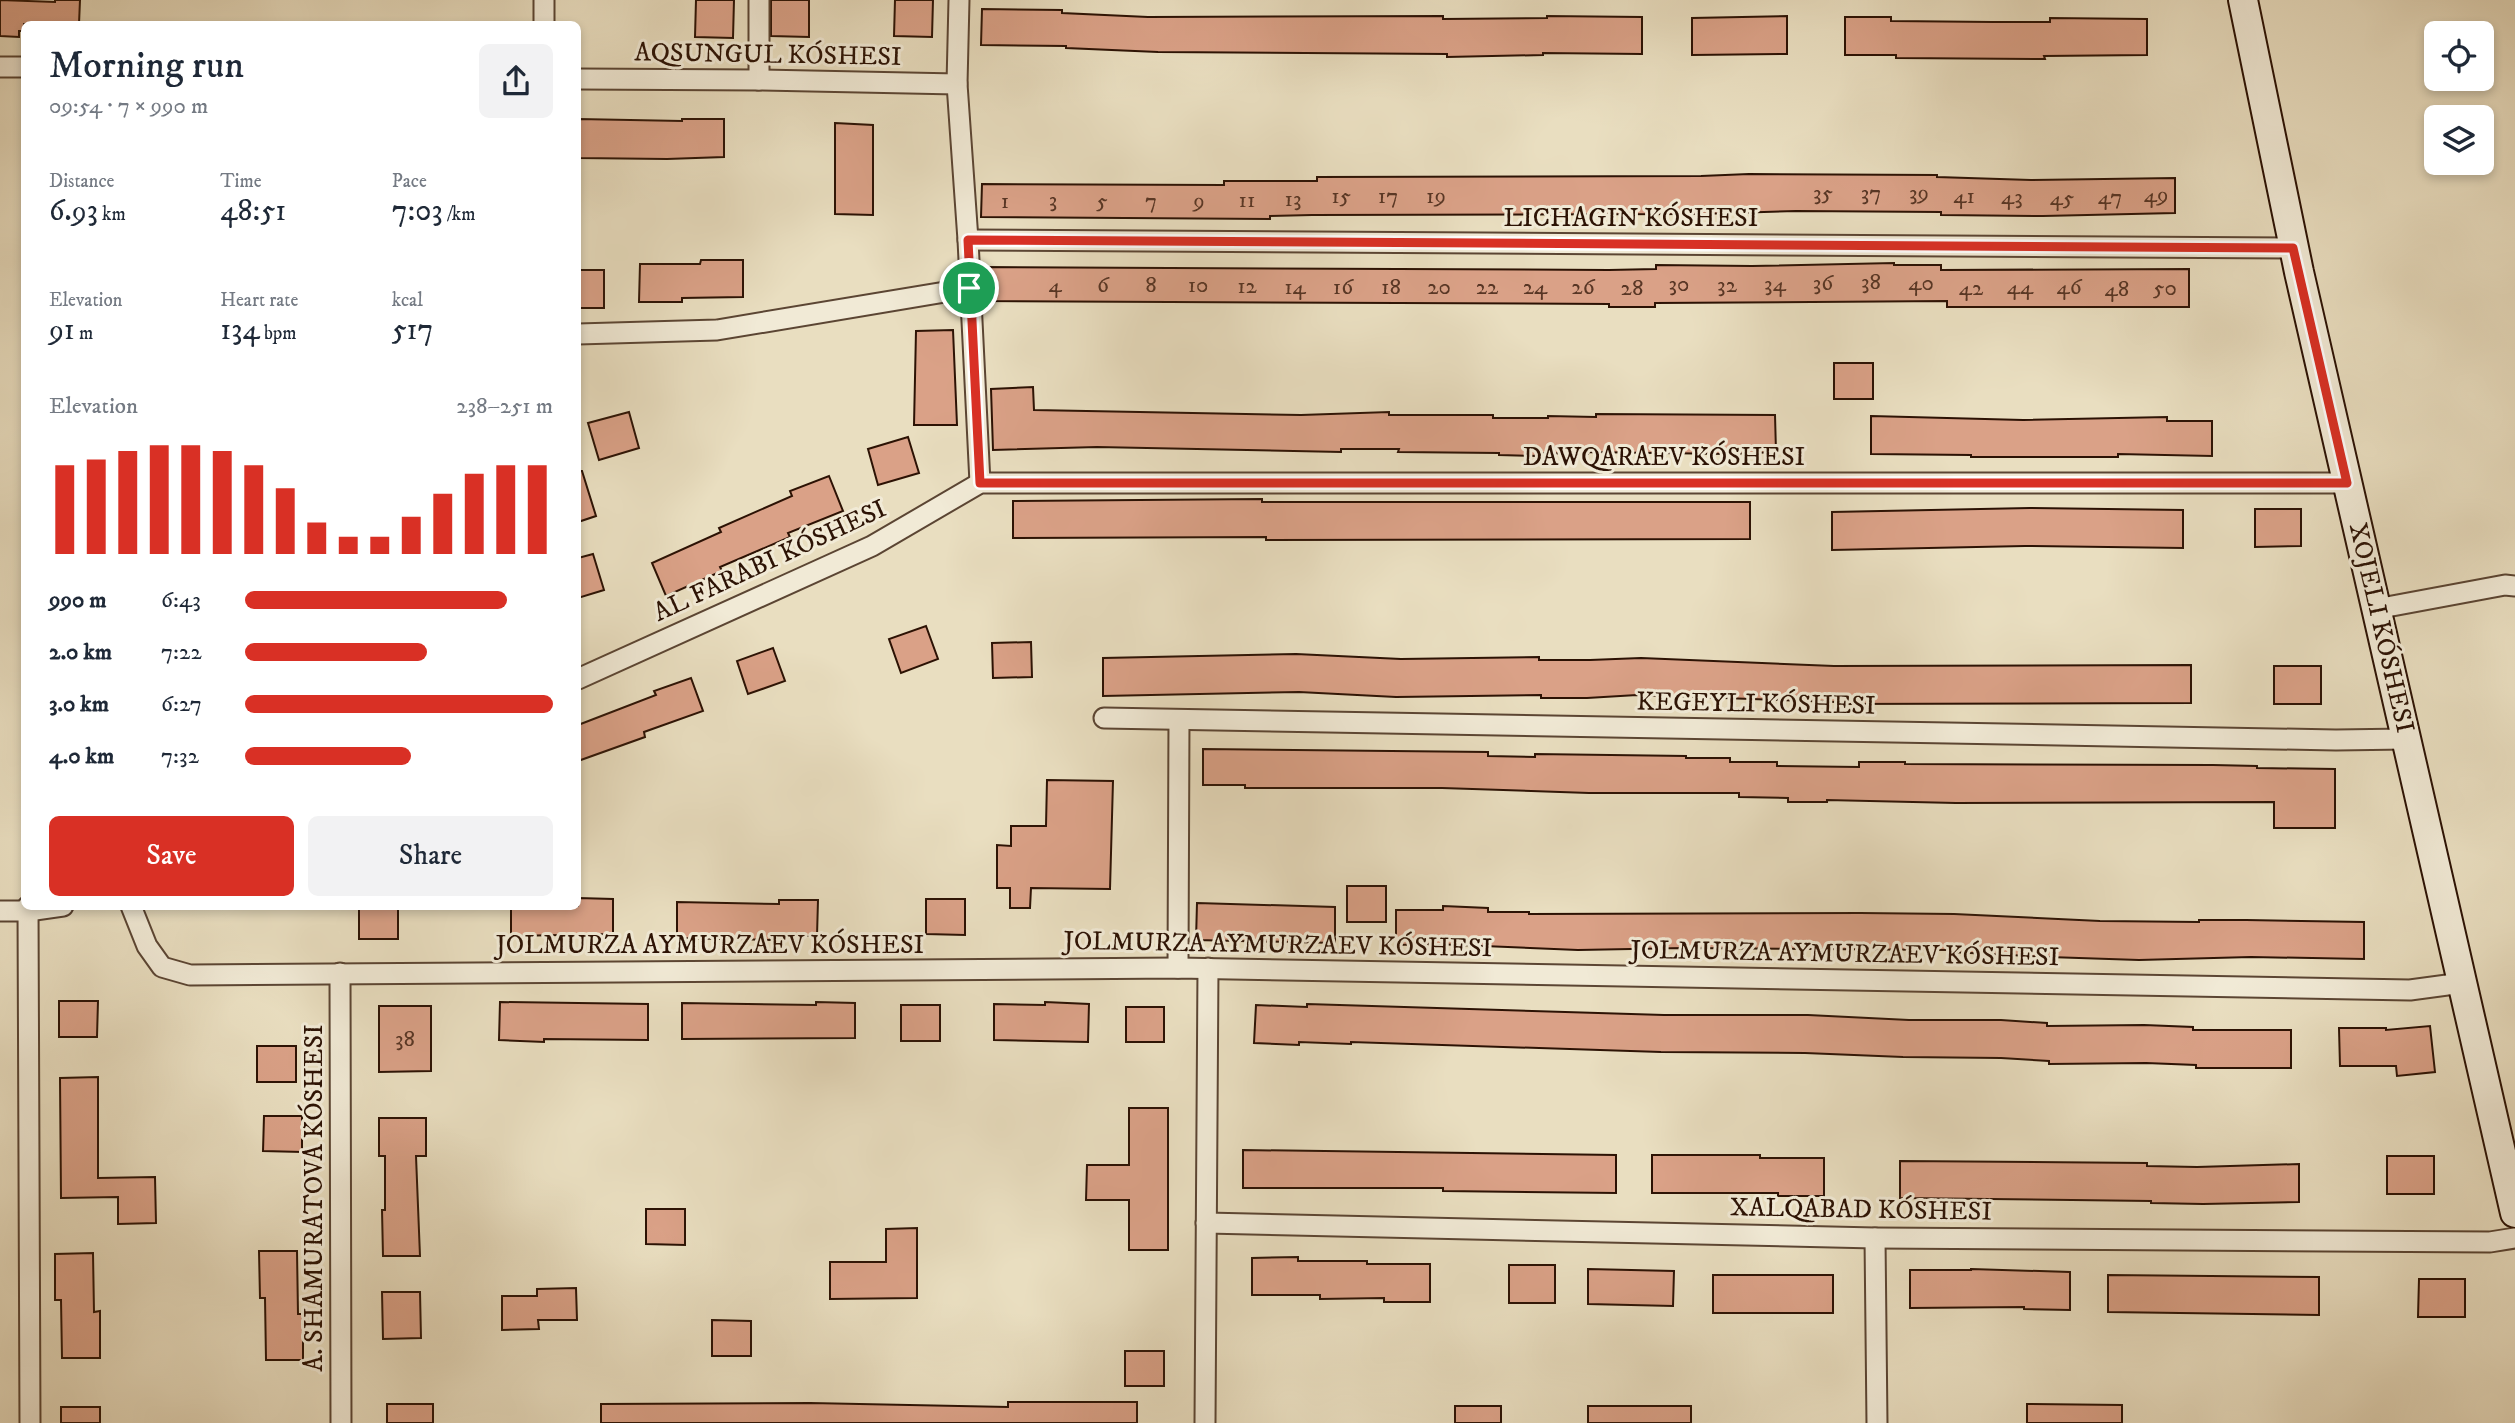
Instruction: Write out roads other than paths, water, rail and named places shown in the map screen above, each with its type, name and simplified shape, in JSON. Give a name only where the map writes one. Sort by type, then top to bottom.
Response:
[{"type":"street","points":[[544,0],[544,21]]},
{"type":"street","points":[[759,79],[760,0]]},
{"type":"street","points":[[959,0],[957,84],[980,483]]},
{"type":"street","name":"XOJELI KÓSHESI","points":[[2243,0],[2293,248],[2515,1213]]},
{"type":"street","points":[[0,66],[21,67]]},
{"type":"street","name":"AQSUNGUL KÓSHESI","points":[[581,79],[759,79],[957,84]]},
{"type":"street","name":"LICHAGIN KÓSHESI","points":[[968,240],[2293,248]]},
{"type":"street","points":[[581,334],[717,330],[969,288]]},
{"type":"street","name":"DAWQARAEV KÓSHESI","points":[[980,483],[2347,483]]},
{"type":"street","name":"AL FARABI KÓSHESI","points":[[581,679],[872,546],[980,483]]},
{"type":"street","points":[[2376,609],[2505,585],[2515,586]]},
{"type":"street","name":"KEGEYLI KÓSHESI","points":[[1104,718],[2322,740],[2406,739]]},
{"type":"street","points":[[1178,968],[1179,720]]},
{"type":"street","points":[[0,911],[21,910]]},
{"type":"street","points":[[28,910],[30,1423]]},
{"type":"street","name":"JOLMURZA AYMURZAEV KÓSHESI","points":[[133,910],[147,946],[162,967],[190,975],[1208,968],[2410,990],[2462,983]]},
{"type":"street","points":[[1205,1423],[1208,968]]},
{"type":"street","name":"A. SHAMURATOVA KÓSHESI","points":[[340,974],[341,1423]]},
{"type":"street","name":"XALQABAD KÓSHESI","points":[[1206,1223],[1875,1238],[2490,1242],[2515,1238]]},
{"type":"street","points":[[1875,1238],[1877,1423]]}]
